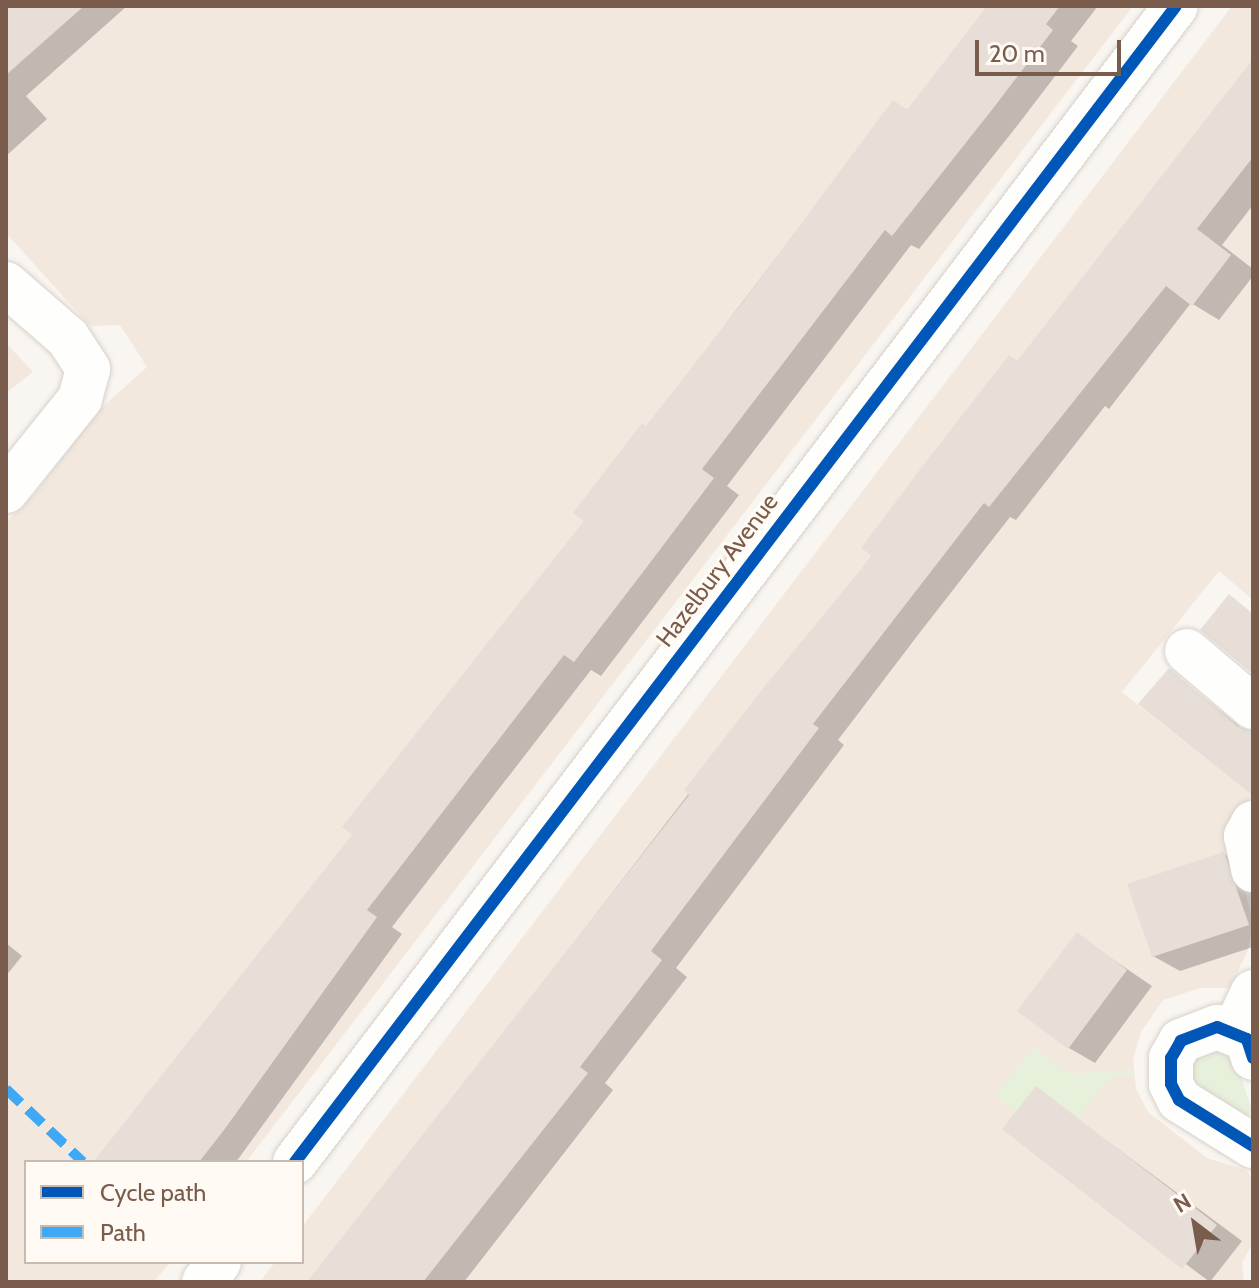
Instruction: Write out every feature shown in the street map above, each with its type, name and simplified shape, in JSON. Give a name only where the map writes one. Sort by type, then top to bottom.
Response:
[{"type":"street","name":"Hazelbury Avenue","points":[[297,1160],[1176,6]]},
{"type":"street","points":[[6,284],[68,338],[88,369],[80,399],[6,491]]},
{"type":"street","points":[[1187,651],[1253,707]]},
{"type":"street","points":[[1253,823],[1246,836],[1253,870]]},
{"type":"street","points":[[1253,992],[1244,1045],[1217,1027],[1181,1041],[1171,1058],[1171,1084],[1179,1100],[1253,1146]]},
{"type":"street","points":[[204,1282],[218,1264]]},
{"type":"shaded area","points":[[6,6],[1133,6],[248,1160],[24,1160],[24,1264],[168,1264],[154,1282],[6,1282],[6,522],[36,492],[97,412],[147,367],[120,325],[90,326],[6,233]]},
{"type":"shaded area","points":[[1232,6],[1253,6],[1253,600],[1219,571],[1122,692],[1253,796],[1227,824],[1253,921],[1248,950],[1230,988],[1200,988],[1163,1000],[1141,1032],[1133,1060],[1136,1089],[1148,1112],[1207,1158],[1246,1170],[1253,1179],[1253,1242],[1242,1263],[1244,1282],[260,1282],[274,1264],[304,1264],[304,1224]]},
{"type":"shaded area","points":[[6,343],[33,372],[6,393]]},
{"type":"green space","points":[[1206,1044],[1233,1054],[1252,1110],[1243,1122],[1191,1083],[1190,1054]]},
{"type":"green space","points":[[1034,1047],[1070,1074],[1131,1070],[1131,1076],[1112,1076],[1079,1117],[1036,1086],[1016,1113],[995,1095]]},
{"type":"building","points":[[6,6],[84,6],[6,75]]},
{"type":"building","points":[[987,6],[1060,6],[1046,24],[1053,30],[991,111],[892,236],[885,230],[702,469],[714,478],[640,576],[574,662],[564,655],[367,910],[377,917],[201,1160],[95,1160],[352,835],[342,827],[584,521],[573,513],[642,423],[646,426],[739,307],[893,100],[907,110]]},
{"type":"building","points":[[1253,59],[1253,157],[1197,229],[1231,255],[1192,306],[1166,286],[989,507],[984,503],[813,724],[819,728],[651,951],[662,960],[580,1067],[588,1073],[423,1282],[307,1282],[689,795],[684,790],[872,556],[861,548],[928,459],[1009,355],[1017,361]]},
{"type":"building","points":[[1229,594],[1253,614],[1253,674],[1200,630]]},
{"type":"building","points":[[1169,668],[1237,726],[1253,731],[1253,796],[1138,704]]},
{"type":"building","points":[[1224,852],[1249,925],[1152,957],[1127,884]]},
{"type":"building","points":[[1077,932],[1127,970],[1068,1049],[1017,1011]]},
{"type":"building","points":[[1036,1086],[1217,1225],[1182,1269],[1002,1129]]},
{"type":"marked path","points":[[6,1089],[81,1160]]},
{"type":"cycle path","points":[[297,1160],[1176,6]]},
{"type":"cycle path","points":[[1253,1058],[1247,1039],[1217,1027],[1181,1041],[1171,1058],[1171,1084],[1179,1100],[1253,1146]]}]
